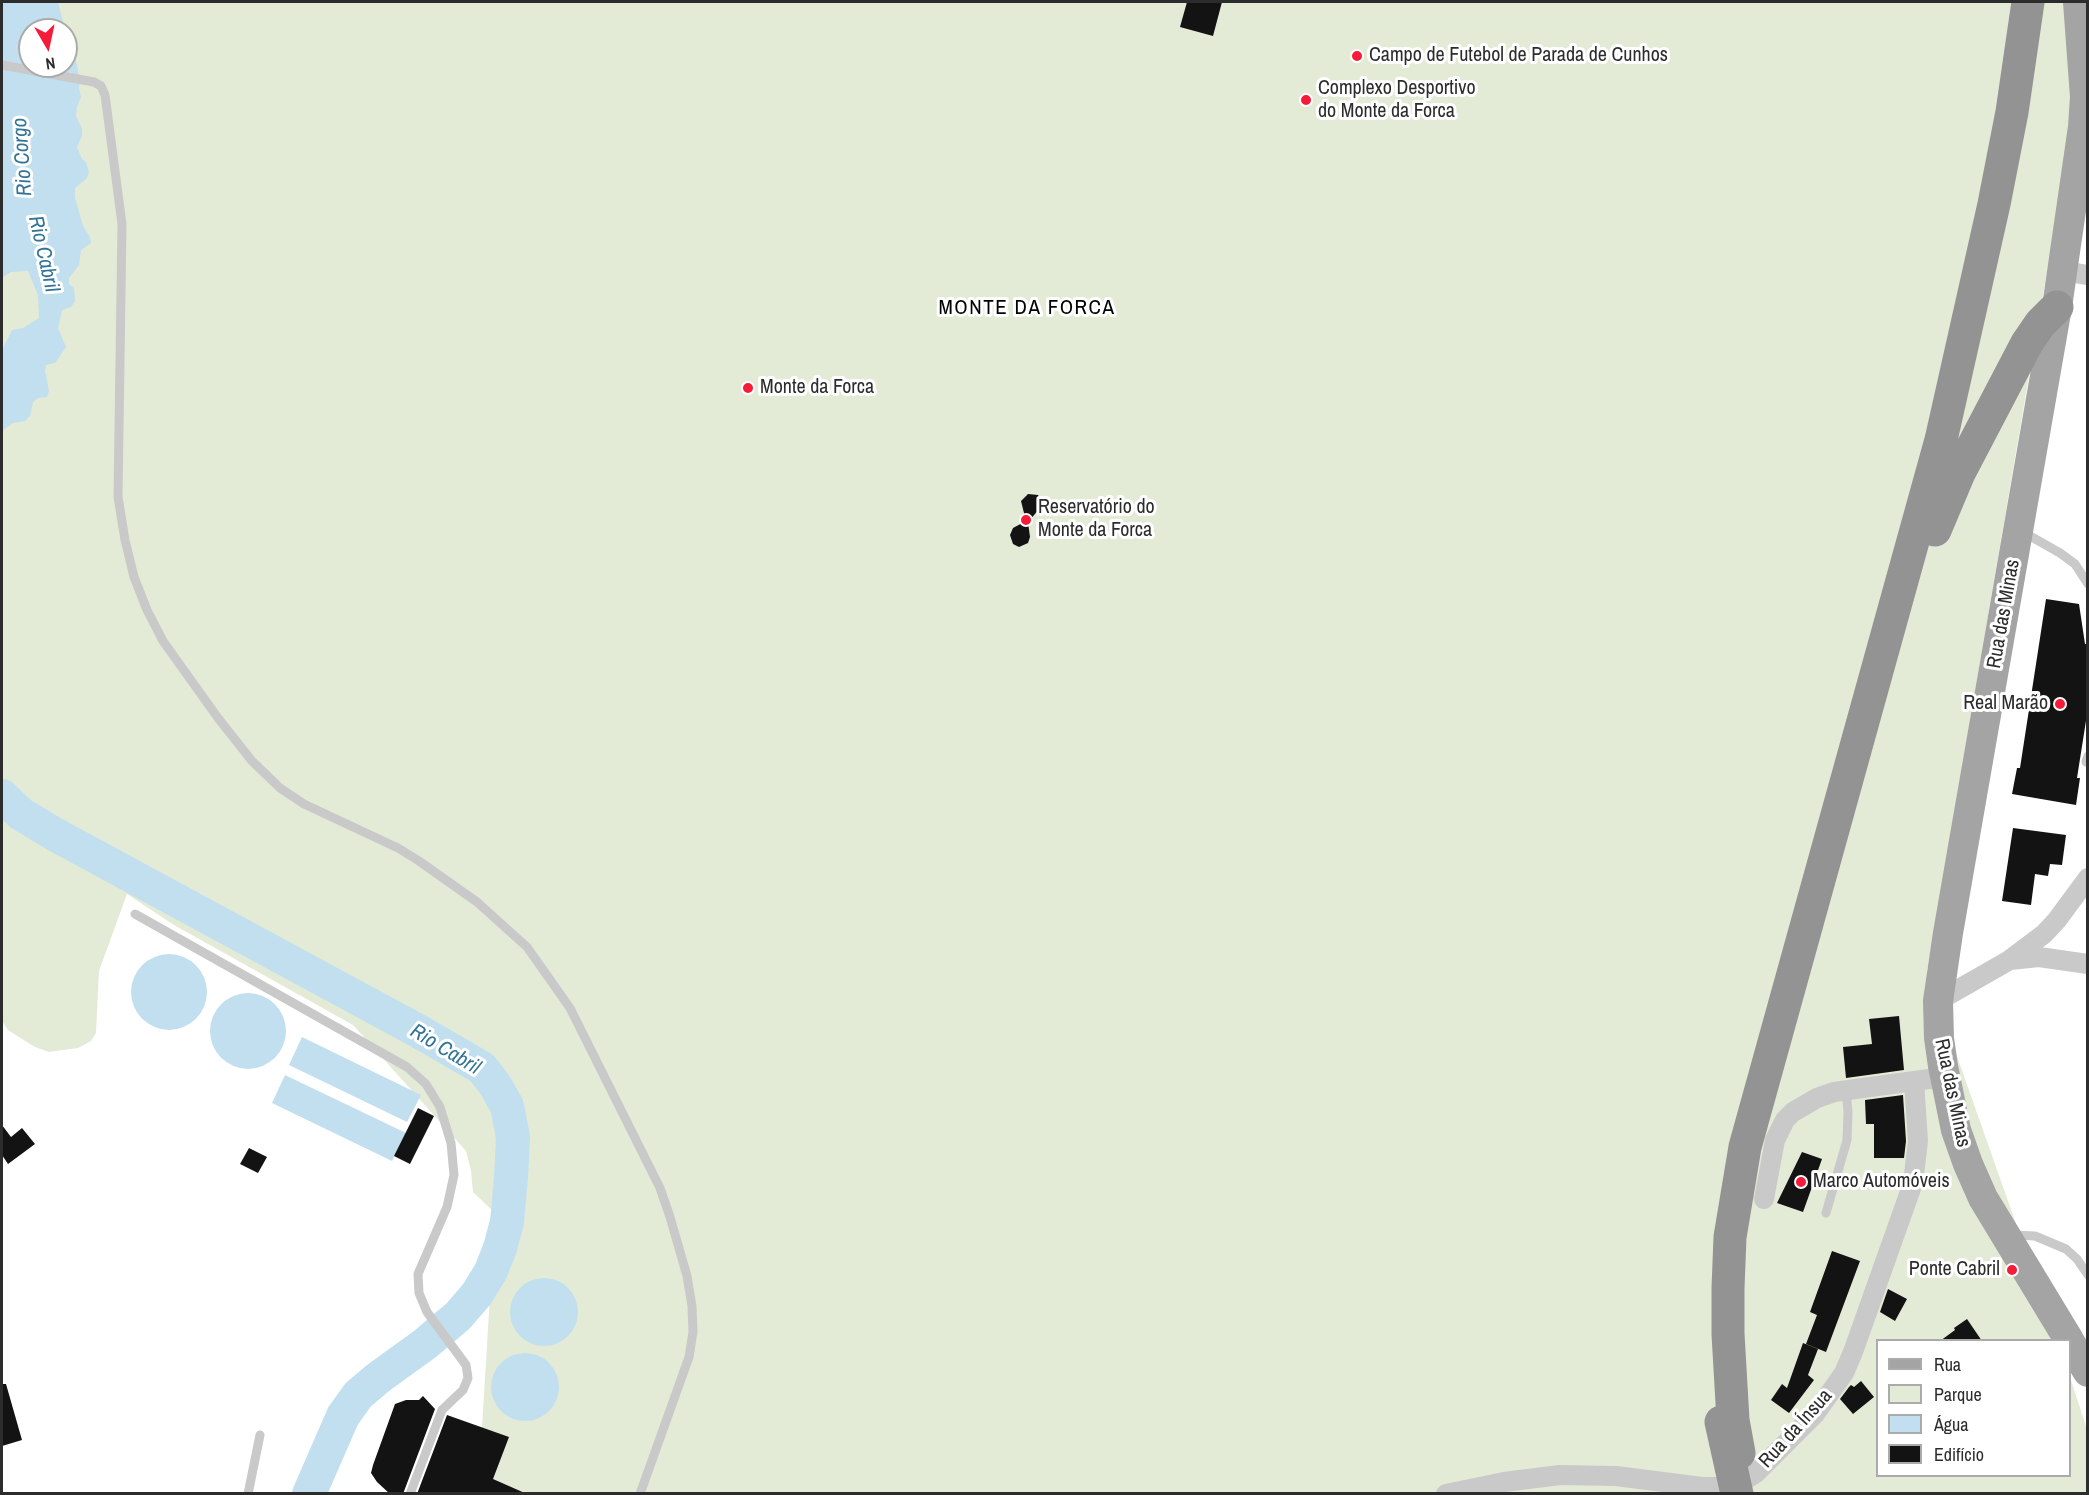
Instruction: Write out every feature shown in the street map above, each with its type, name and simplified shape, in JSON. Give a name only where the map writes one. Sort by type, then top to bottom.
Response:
[{"type":"highway","points":[[1737,1494],[1713,1322],[1713,1289],[1720,1205],[1727,1163],[1785,944],[1929,426],[1955,320],[1992,140],[2013,2]]},
{"type":"highway","points":[[1748,1494],[1727,1421],[1730,1237],[1738,1186],[1754,1115],[1941,440],[1994,204],[2012,112],[2028,2]]},
{"type":"highway","points":[[1840,804],[1948,496],[2027,343],[2056,307]]},
{"type":"main road","name":"Rua das Minas","points":[[2068,1339],[1983,1198],[1968,1164],[1956,1130],[1945,1077],[1939,1038],[1938,1001],[2056,307],[2075,273],[2085,107],[2078,2]]},
{"type":"main road","name":"Rua das Minas","points":[[2071,1344],[2088,1372]]},
{"type":"street","points":[[1938,1001],[2007,961],[2051,927],[2088,878]]},
{"type":"street","points":[[2007,961],[2039,957],[2088,964]]},
{"type":"street","points":[[1764,1199],[1775,1140],[1785,1120],[1799,1108],[1817,1098],[1846,1090],[1945,1077]]},
{"type":"street","name":"Rua da Ínsua","points":[[1446,1494],[1523,1479],[1570,1475],[1616,1476],[1702,1487],[1720,1487],[1740,1482],[1756,1473],[1815,1414],[1838,1381],[1854,1352],[1913,1184],[1918,1141],[1914,1081]]},
{"type":"lane","points":[[2,65],[98,84],[105,95],[120,203],[123,243],[118,497],[125,540],[139,593],[171,654],[252,761],[293,798],[398,848],[419,861],[477,902],[527,947],[570,1008],[660,1188],[690,1292],[693,1332],[691,1351],[640,1494]]},
{"type":"lane","points":[[2018,530],[2075,564],[2088,584]]},
{"type":"lane","points":[[135,914],[406,1067],[432,1092],[440,1107],[449,1133],[454,1167],[453,1184],[447,1207],[418,1274],[418,1293],[427,1312],[468,1369],[467,1382],[459,1395],[442,1410],[410,1494]]},
{"type":"lane","points":[[1826,1213],[1847,1140],[1846,1090]]},
{"type":"lane","points":[[2005,1235],[2035,1236],[2066,1249],[2077,1259],[2088,1275]]},
{"type":"lane","points":[[248,1494],[260,1435]]},
{"type":"green space","points":[[2,2],[2087,2],[2087,38],[1927,971],[2057,1339],[1876,1339],[1876,1477],[2071,1477],[2071,1380],[2087,1429],[2087,1493],[478,1493],[495,1213],[473,1192],[466,1151],[353,1025],[174,925],[127,894],[99,971],[96,1033],[91,1041],[78,1048],[49,1052],[35,1047],[8,1030],[2,1021]]},
{"type":"water","name":"Rio Corgo","points":[[2,2],[58,2],[62,18],[18,18],[18,78],[78,78],[78,71],[81,97],[76,116],[82,129],[82,136],[77,147],[89,172],[87,178],[75,188],[75,198],[83,226],[91,243],[81,250],[79,265],[69,278],[69,284],[74,288],[75,301],[71,307],[62,310],[58,328],[66,347],[55,363],[46,365],[49,391],[47,397],[38,398],[33,402],[30,416],[25,421],[13,423],[2,431],[2,350],[12,330],[23,328],[39,318],[38,295],[28,271],[11,272],[2,278]]},
{"type":"water","points":[[169,954],[183,957],[196,965],[204,978],[207,992],[204,1006],[196,1019],[183,1027],[169,1030],[155,1027],[142,1019],[134,1006],[131,992],[134,978],[142,965],[155,957]]},
{"type":"water","points":[[248,993],[262,996],[275,1004],[283,1017],[286,1031],[283,1045],[275,1058],[262,1066],[248,1069],[234,1066],[221,1058],[213,1045],[210,1031],[213,1017],[221,1004],[234,996]]},
{"type":"water","points":[[302,1037],[421,1095],[407,1122],[289,1065]]},
{"type":"water","points":[[285,1075],[406,1133],[392,1161],[272,1103]]},
{"type":"water","points":[[544,1278],[557,1281],[568,1288],[575,1299],[578,1312],[575,1325],[568,1336],[557,1343],[544,1346],[531,1343],[520,1336],[513,1325],[510,1312],[513,1299],[520,1288],[531,1281]]},
{"type":"water","points":[[525,1353],[538,1356],[549,1363],[556,1374],[559,1387],[556,1400],[549,1411],[538,1418],[525,1421],[512,1418],[501,1411],[494,1400],[491,1387],[494,1374],[501,1363],[512,1356]]},
{"type":"building","points":[[1187,2],[1222,2],[1213,36],[1180,27]]},
{"type":"building","name":"Reservatório do Monte da Forca","points":[[1028,494],[1038,495],[1041,507],[1028,522],[1030,537],[1028,543],[1019,547],[1013,544],[1010,535],[1013,528],[1026,521],[1021,501]]},
{"type":"building","points":[[2046,599],[2079,604],[2085,644],[2088,644],[2088,708],[2077,778],[2080,778],[2076,805],[2012,794],[2017,768],[2020,768]]},
{"type":"building","points":[[2013,828],[2066,835],[2062,865],[2050,864],[2048,876],[2035,874],[2031,905],[2002,901]]},
{"type":"building","points":[[1899,1016],[1904,1070],[1846,1078],[1843,1047],[1872,1044],[1869,1019]]},
{"type":"building","points":[[1903,1095],[1906,1141],[1904,1158],[1874,1158],[1874,1124],[1866,1124],[1865,1100]]},
{"type":"building","points":[[418,1108],[434,1116],[410,1164],[394,1156]]},
{"type":"building","points":[[2,1125],[11,1137],[22,1128],[35,1144],[8,1164],[2,1155]]},
{"type":"building","points":[[249,1148],[267,1157],[258,1173],[240,1164]]},
{"type":"building","points":[[1802,1152],[1822,1159],[1803,1212],[1777,1203]]},
{"type":"building","points":[[1832,1251],[1860,1261],[1826,1352],[1806,1344],[1817,1315],[1810,1312]]},
{"type":"building","points":[[1888,1289],[1907,1299],[1895,1321],[1880,1312]]},
{"type":"building","points":[[1967,1319],[1981,1339],[1943,1339],[1955,1330],[1954,1328]]},
{"type":"building","points":[[1803,1343],[1818,1349],[1808,1375],[1814,1380],[1789,1413],[1771,1400],[1782,1384],[1787,1388]]},
{"type":"building","points":[[1861,1381],[1874,1397],[1853,1414],[1840,1399],[1851,1385],[1854,1387]]},
{"type":"building","points":[[2,1384],[6,1384],[22,1440],[2,1446]]},
{"type":"building","points":[[423,1396],[435,1409],[403,1494],[390,1494],[371,1473],[373,1465],[395,1404],[406,1400],[419,1400]]},
{"type":"building","points":[[447,1415],[509,1437],[493,1479],[527,1494],[417,1494]]},
{"type":"waterway","name":"Rio Cabril","points":[[2,796],[21,814],[56,835],[420,1032],[482,1068],[507,1106],[513,1137],[507,1222],[491,1271],[477,1294],[458,1316],[358,1395],[343,1416],[309,1494]]},
{"type":"place","name":"Campo de Futebol de Parada de Cunhos","points":[[1357,56]]},
{"type":"place","name":"Complexo Desportivo do Monte da Forca","points":[[1306,100]]},
{"type":"place","name":"Monte da Forca","points":[[748,388]]},
{"type":"place","name":"Reservatório do Monte da Forca","points":[[1026,520]]},
{"type":"place","name":"Real Marão","points":[[2060,704]]},
{"type":"place","name":"Marco Automóveis","points":[[1801,1182]]},
{"type":"place","name":"Ponte Cabril","points":[[2012,1270]]},
{"type":"district","name":"MONTE DA FORCA","points":[[1027,308]]}]
